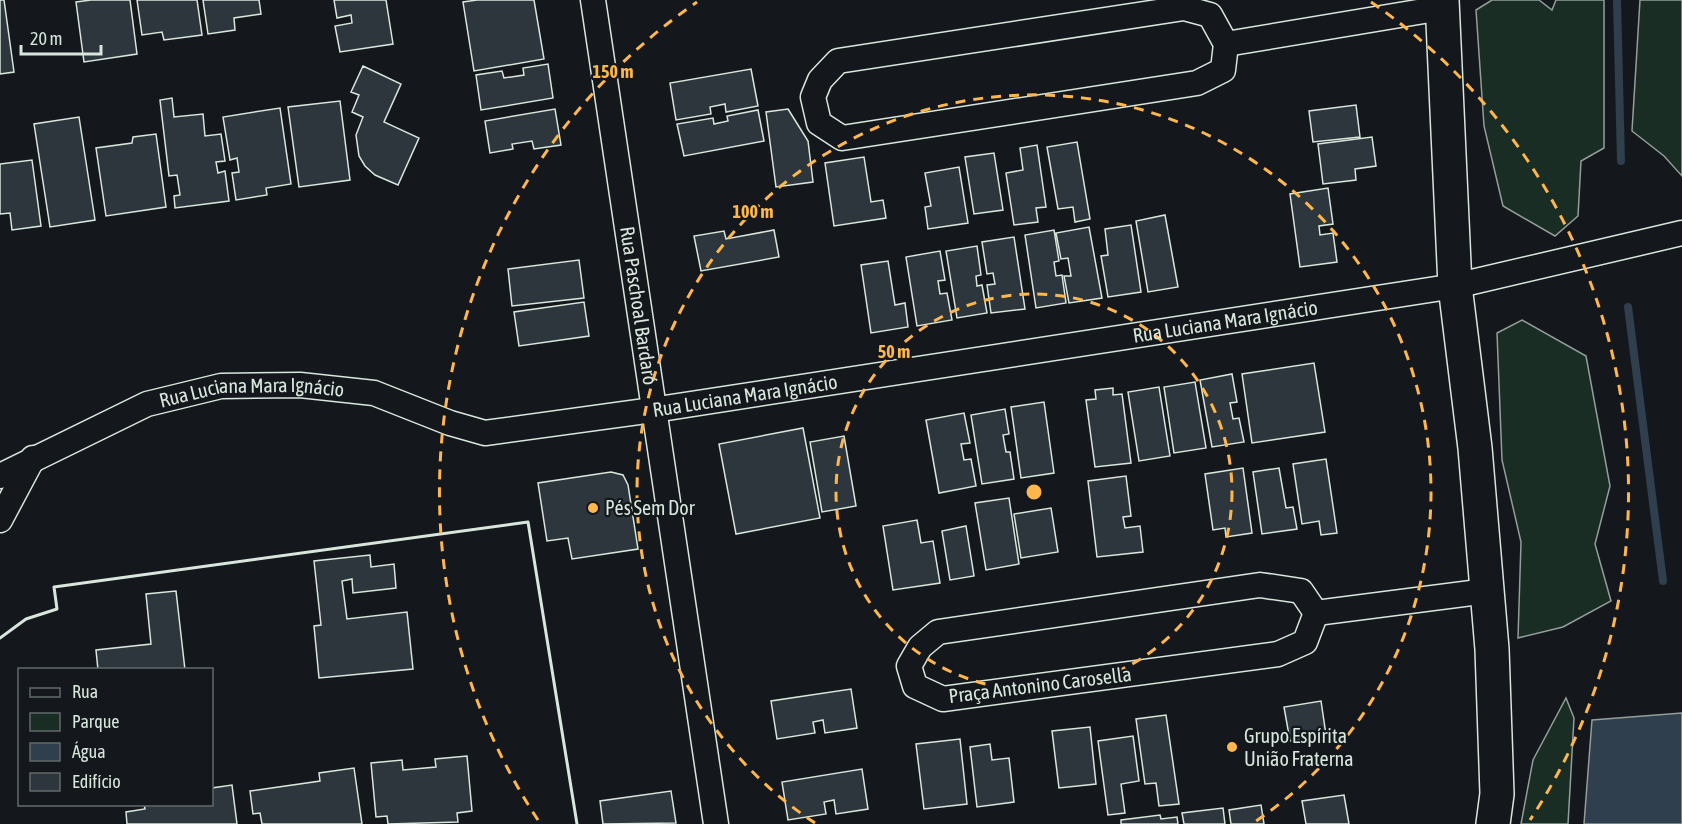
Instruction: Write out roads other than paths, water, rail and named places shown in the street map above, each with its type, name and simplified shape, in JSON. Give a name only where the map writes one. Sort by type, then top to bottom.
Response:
[{"type":"main road","points":[[1442,4],[1455,286],[1475,448],[1492,649],[1497,794],[1493,824]]},
{"type":"street","name":"Rua Paschoal Bardaró","points":[[593,0],[716,824]]},
{"type":"street","points":[[1226,44],[1442,4]]},
{"type":"street","points":[[1184,8],[1210,15],[1226,44],[1223,70],[1197,83],[842,138],[819,123],[813,97],[820,81],[838,61],[1184,8]]},
{"type":"street","name":"Rua Luciana Mara Ignácio","points":[[0,476],[147,404],[220,386],[300,385],[374,393],[450,423],[485,433],[653,410],[1455,286],[1682,233]]},
{"type":"street","points":[[0,520],[33,458]]},
{"type":"street","name":"Praça Antonino Carosella","points":[[1260,585],[1301,591],[1316,613],[1305,642],[1278,654],[943,699],[915,686],[909,666],[920,647],[938,632],[1260,585]]},
{"type":"street","points":[[1316,613],[1487,591]]},
{"type":"water","points":[[1682,713],[1682,824],[1584,824],[1592,720]]},
{"type":"waterway","points":[[1617,0],[1621,161]]},
{"type":"waterway","points":[[1628,307],[1663,581]]},
{"type":"place","name":"Pés Sem Dor","points":[[593,508]]},
{"type":"place","name":"Grupo Espírita União Fraterna","points":[[1232,747]]}]
